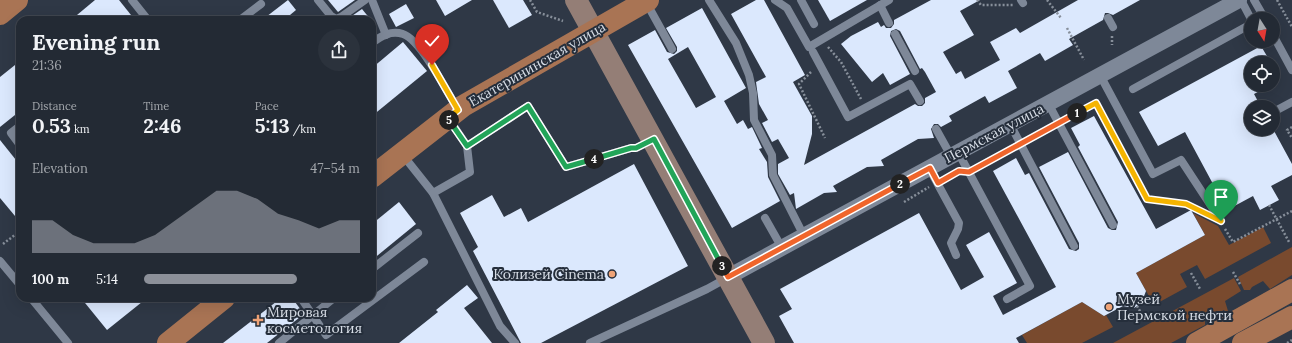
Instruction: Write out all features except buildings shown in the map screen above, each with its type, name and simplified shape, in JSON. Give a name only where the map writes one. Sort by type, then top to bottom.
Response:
[{"type":"main road","points":[[0,14],[17,0]]},
{"type":"main road","points":[[576,0],[654,139],[764,343]]},
{"type":"main road","name":"Екатерининская улица","points":[[376,174],[453,114],[594,30],[647,1]]},
{"type":"main road","points":[[1197,343],[1292,290]]},
{"type":"main road","points":[[168,343],[219,302]]},
{"type":"main road","points":[[1243,343],[1292,317]]},
{"type":"street","name":"Пермская улица","points":[[728,277],[1240,0]]},
{"type":"lane","points":[[132,0],[145,16]]},
{"type":"lane","points":[[318,0],[331,16]]},
{"type":"lane","points":[[344,16],[365,0]]},
{"type":"lane","points":[[372,0],[386,35]]},
{"type":"lane","points":[[710,0],[736,43],[749,75],[753,93],[754,120],[772,155],[773,175],[804,236]]},
{"type":"lane","points":[[775,0],[787,8],[809,47],[889,0]]},
{"type":"lane","points":[[802,0],[814,24]]},
{"type":"lane","points":[[1240,0],[1248,12]]},
{"type":"lane","points":[[1254,0],[1261,12]]},
{"type":"lane","points":[[647,1],[672,48]]},
{"type":"lane","points":[[245,16],[261,4]]},
{"type":"lane","points":[[880,5],[889,23]]},
{"type":"lane","points":[[1108,18],[1113,27]]},
{"type":"lane","points":[[1133,89],[1244,28]]},
{"type":"lane","points":[[376,41],[391,32],[404,34],[412,40],[432,65],[467,146],[470,172],[433,193]]},
{"type":"lane","points":[[895,34],[915,71]]},
{"type":"lane","points":[[1280,48],[1292,70]]},
{"type":"lane","points":[[814,52],[848,117],[910,84],[920,101]]},
{"type":"lane","points":[[1100,75],[1153,174],[1181,160],[1221,221]]},
{"type":"lane","points":[[1280,108],[1292,102]]},
{"type":"lane","points":[[1048,103],[1113,225]]},
{"type":"lane","points":[[467,146],[528,106],[566,167],[631,148],[636,148],[654,139]]},
{"type":"lane","points":[[1010,124],[1074,246]]},
{"type":"lane","points":[[16,129],[11,133],[16,140]]},
{"type":"lane","points":[[936,129],[969,172],[1030,286],[1007,299]]},
{"type":"lane","points":[[402,153],[433,193],[500,326],[515,343]]},
{"type":"lane","points":[[930,168],[959,223],[958,229],[951,243],[956,255]]},
{"type":"lane","points":[[765,218],[782,248]]},
{"type":"lane","points":[[376,265],[418,233]]},
{"type":"lane","points":[[0,261],[16,280]]},
{"type":"lane","points":[[376,300],[424,262]]},
{"type":"lane","points":[[590,343],[707,289],[728,277]]},
{"type":"lane","points":[[34,302],[68,343]]},
{"type":"lane","points":[[304,302],[328,339],[374,302]]},
{"type":"lane","points":[[279,343],[329,302]]},
{"type":"path","points":[[530,0],[537,12],[562,21]]},
{"type":"path","points":[[977,0],[981,5],[1012,6],[1022,2]]},
{"type":"path","points":[[1047,0],[1061,18]]},
{"type":"path","points":[[1277,0],[1292,27]]},
{"type":"path","points":[[1067,28],[1084,60]]},
{"type":"path","points":[[809,68],[812,73],[798,84],[825,138]]},
{"type":"path","points":[[904,202],[959,171],[969,172],[1096,103],[1147,199],[1186,204],[1221,221],[1233,242],[1292,211]]},
{"type":"path","points":[[1292,127],[1287,130],[1292,138]]},
{"type":"path","points":[[1268,205],[1288,242]]},
{"type":"path","points":[[3,244],[16,234]]},
{"type":"path","points":[[1233,272],[1240,284]]},
{"type":"path","points":[[1191,273],[1200,289]]},
{"type":"path","points":[[1137,306],[1144,318]]},
{"type":"path","points":[[1287,343],[1292,340]]},
{"type":"shaded area","points":[[1193,213],[1218,226],[1229,245],[1263,227],[1271,243],[1205,279],[1197,265],[1180,274],[1187,287],[1154,305],[1136,273],[1205,235]]},
{"type":"shaded area","points":[[1292,247],[1292,275],[1270,289],[1263,281],[1252,287],[1250,290],[1244,290],[1238,277]]},
{"type":"shaded area","points":[[1234,278],[1241,291],[1225,301],[1228,311],[1226,313],[1224,310],[1205,320],[1205,325],[1171,343],[1113,343]]},
{"type":"shaded area","points":[[1082,302],[1104,316],[1106,315],[1113,327],[1082,343],[1027,343],[1022,335]]},
{"type":"place","name":"Колизей Cinema","points":[[612,274]]},
{"type":"place","name":"Музей Пермской нефти","points":[[1109,307]]},
{"type":"place","name":"Мировая косметология","points":[[258,320]]},
{"type":"route","points":[[432,65],[458,110],[448,118],[467,146],[528,106],[566,167],[631,148],[636,148],[654,139],[728,277],[930,168],[938,183],[959,171],[969,172],[1096,103],[1147,199],[1186,204],[1221,221]]}]
